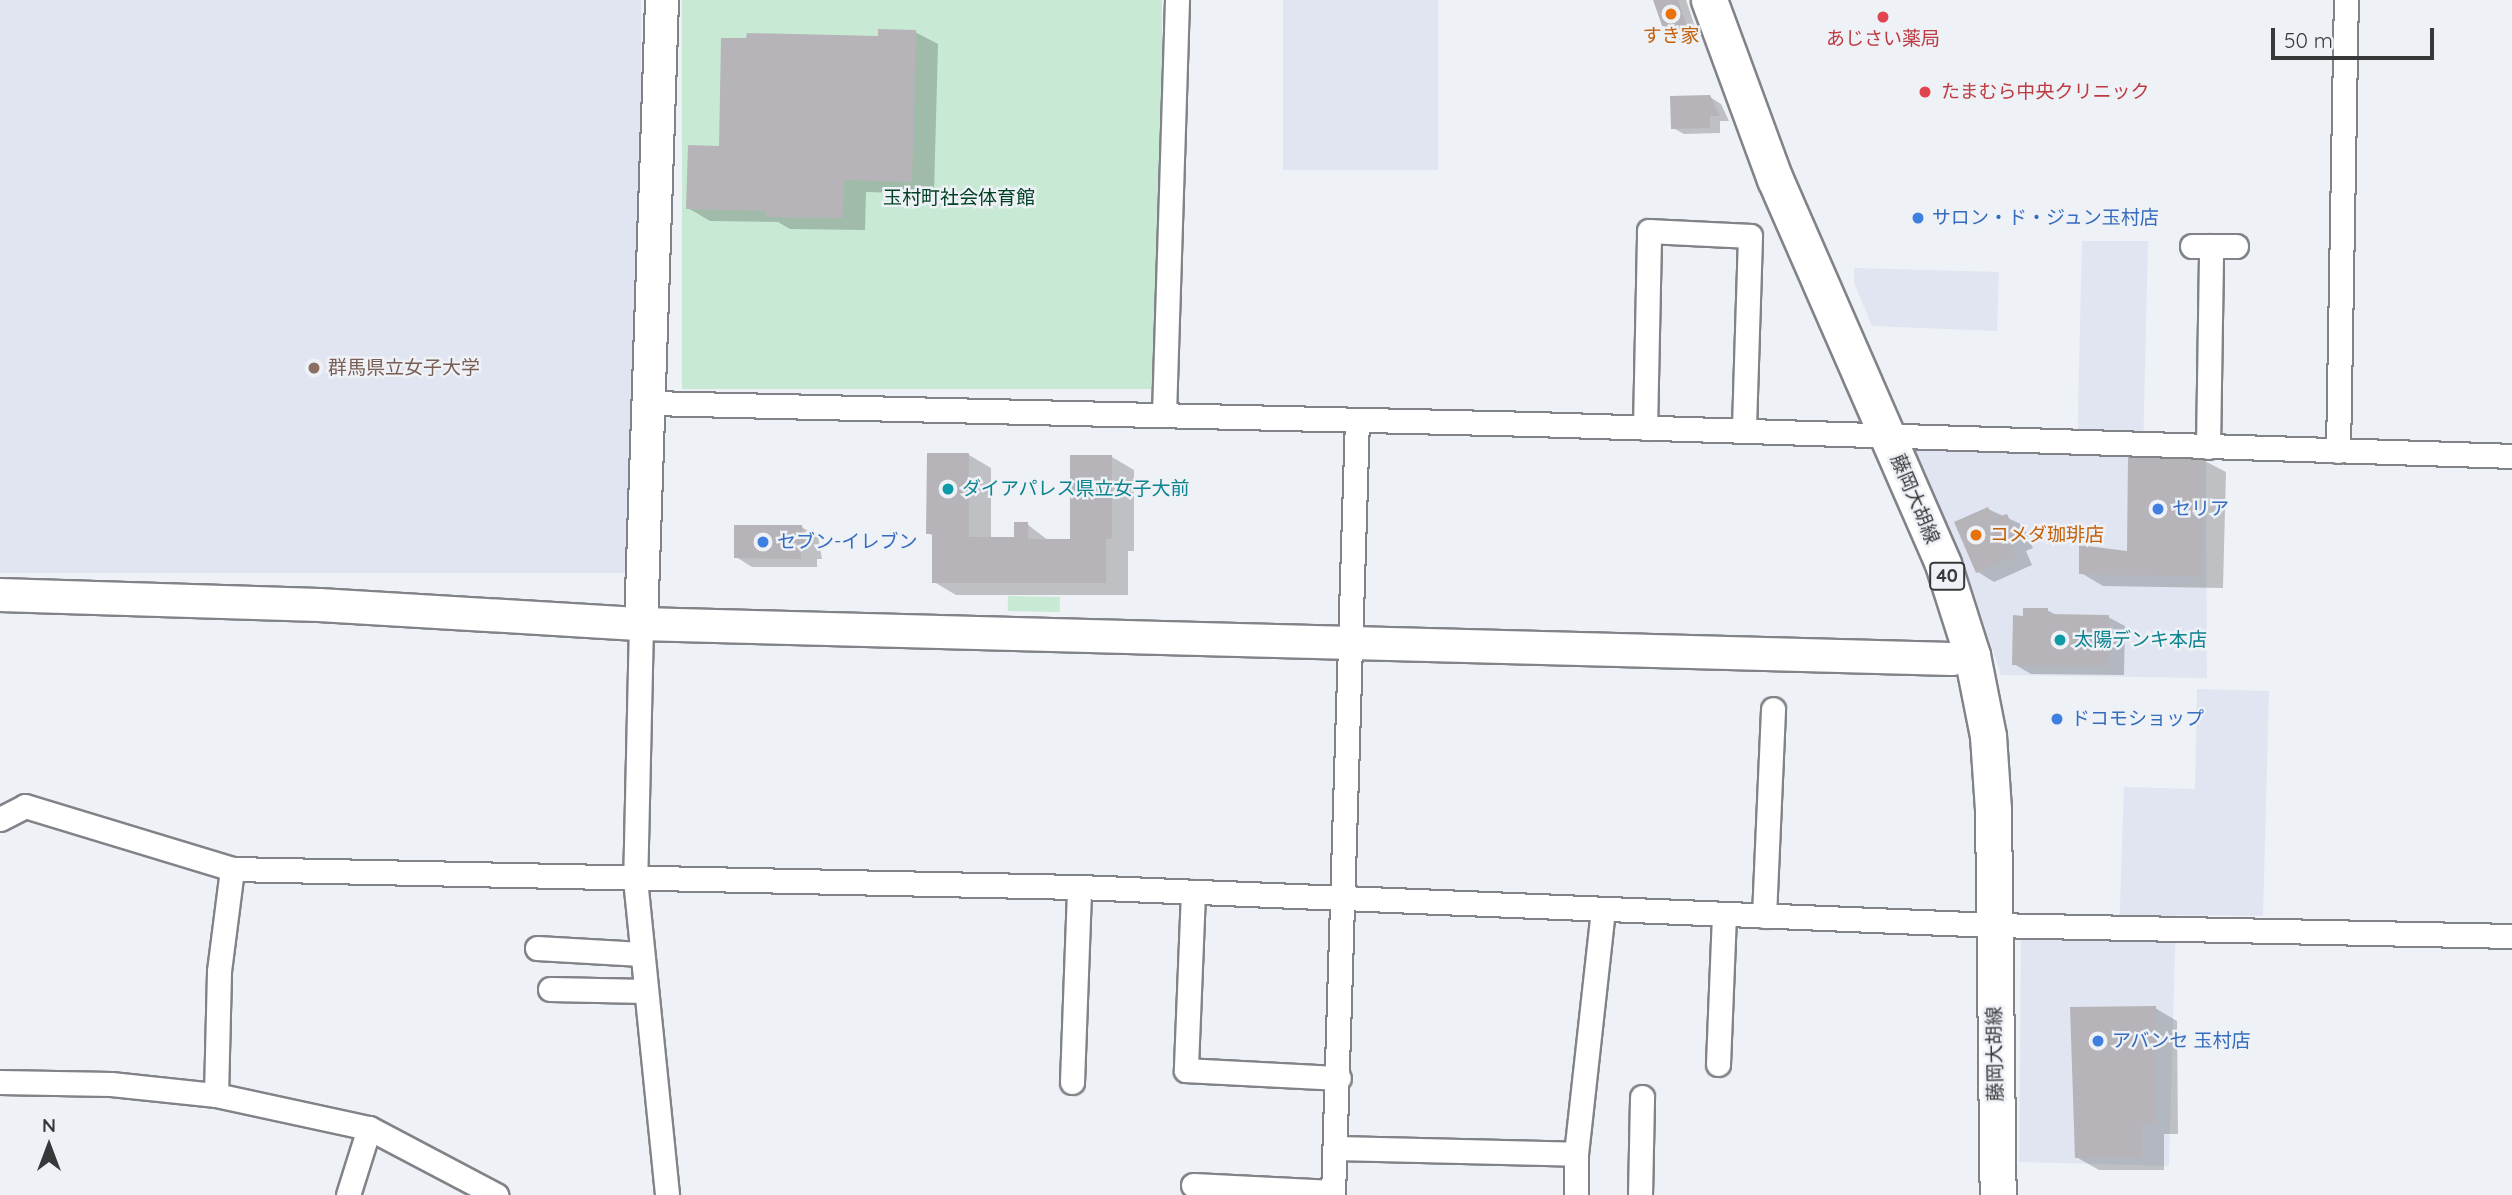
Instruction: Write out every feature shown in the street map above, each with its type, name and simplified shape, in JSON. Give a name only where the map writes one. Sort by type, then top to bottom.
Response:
[{"type":"main road","name":"藤岡大胡線","points":[[1709,0],[1775,178],[1943,564],[1972,655],[1990,767],[1998,1195]]},
{"type":"street","points":[[662,0],[635,879],[667,1195]]},
{"type":"street","points":[[1164,414],[1177,0]]},
{"type":"street","points":[[2338,451],[2346,0]]},
{"type":"street","points":[[1645,428],[1649,231],[1750,236],[1744,430]]},
{"type":"street","points":[[2208,447],[2202,246],[2236,246]]},
{"type":"street","points":[[650,404],[1164,414],[1744,430],[1890,438],[2512,456]]},
{"type":"street","points":[[1193,1185],[1333,1193],[1339,1078],[1357,420]]},
{"type":"street","points":[[0,596],[319,605],[641,624],[1952,659],[1972,655]]},
{"type":"street","points":[[1764,916],[1773,709]]},
{"type":"street","points":[[0,819],[24,806],[232,869],[1079,887],[1343,901],[1992,925],[2512,936]]},
{"type":"street","points":[[216,1095],[218,982],[232,869]]},
{"type":"street","points":[[1072,1082],[1079,887]]},
{"type":"street","points":[[1193,892],[1186,1070],[1339,1078]]},
{"type":"street","points":[[1576,1195],[1576,1154],[1603,909]]},
{"type":"street","points":[[1718,1064],[1724,914]]},
{"type":"street","points":[[537,948],[641,954]]},
{"type":"street","points":[[550,989],[646,991]]},
{"type":"street","points":[[0,1082],[111,1084],[216,1095],[369,1128],[496,1195]]},
{"type":"street","points":[[1640,1195],[1642,1097]]},
{"type":"street","points":[[348,1195],[369,1128]]},
{"type":"street","points":[[1336,1148],[1576,1154]]},
{"type":"shaded area","name":"群馬県立女子大学","points":[[0,0],[641,0],[641,573],[0,573]]},
{"type":"shaded area","points":[[1283,0],[1438,0],[1438,170],[1283,170]]},
{"type":"shaded area","points":[[2082,241],[2148,241],[2143,453],[2206,455],[2207,678],[2001,675],[1967,573],[1910,446],[2077,453]]},
{"type":"shaded area","points":[[1854,268],[1999,272],[1997,331],[1872,326],[1854,283]]},
{"type":"shaded area","points":[[2197,689],[2269,691],[2263,916],[2176,915],[2169,1166],[2019,1162],[2021,934],[2119,936],[2124,787],[2195,789]]},
{"type":"green space","name":"玉村町社会体育館","points":[[682,0],[1162,0],[1162,389],[682,389]]},
{"type":"green space","points":[[1008,596],[1060,597],[1060,612],[1008,611]]},
{"type":"building","points":[[1653,0],[1678,0],[1688,30],[1666,37]]},
{"type":"building","points":[[878,29],[916,30],[912,182],[844,180],[843,218],[766,217],[766,211],[686,209],[688,145],[719,146],[721,38],[746,38],[747,33],[878,36]]},
{"type":"building","points":[[1710,95],[1720,116],[1710,116],[1710,128],[1671,129],[1670,96]]},
{"type":"building","name":"ダイアパレス県立女子大前","points":[[927,453],[969,453],[969,537],[1014,537],[1014,522],[1028,522],[1028,539],[1070,539],[1070,455],[1112,455],[1112,539],[1106,539],[1106,583],[932,583],[932,534],[926,534]]},
{"type":"building","points":[[2128,456],[2204,458],[2202,577],[2079,574],[2079,545],[2127,551]]},
{"type":"building","points":[[1988,507],[1993,519],[2007,514],[2018,538],[2010,542],[2017,556],[1976,573],[1954,522]]},
{"type":"building","points":[[734,525],[802,525],[806,551],[801,551],[801,559],[734,558]]},
{"type":"building","name":"太陽デンキ本店","points":[[2023,608],[2048,608],[2048,614],[2109,615],[2108,666],[2012,665],[2013,615],[2023,616]]},
{"type":"building","points":[[2156,1006],[2156,1123],[2142,1123],[2142,1158],[2075,1158],[2070,1007]]},
{"type":"place","name":"すき家","points":[[1671,14]]},
{"type":"place","name":"あじさい薬局","points":[[1883,17]]},
{"type":"place","name":"たまむら中央クリニック","points":[[1925,92]]},
{"type":"place","name":"サロン・ド・ジュン玉村店","points":[[1918,218]]},
{"type":"place","name":"群馬県立女子大学","points":[[314,368]]},
{"type":"place","name":"ダイアパレス県立女子大前","points":[[948,489]]},
{"type":"place","name":"セリア","points":[[2158,509]]},
{"type":"place","name":"コメダ珈琲店","points":[[1976,535]]},
{"type":"place","name":"セブン-イレブン","points":[[763,542]]},
{"type":"place","name":"太陽デンキ本店","points":[[2060,640]]},
{"type":"place","name":"ドコモショップ","points":[[2057,719]]},
{"type":"place","name":"アバンセ 玉村店","points":[[2098,1041]]}]
